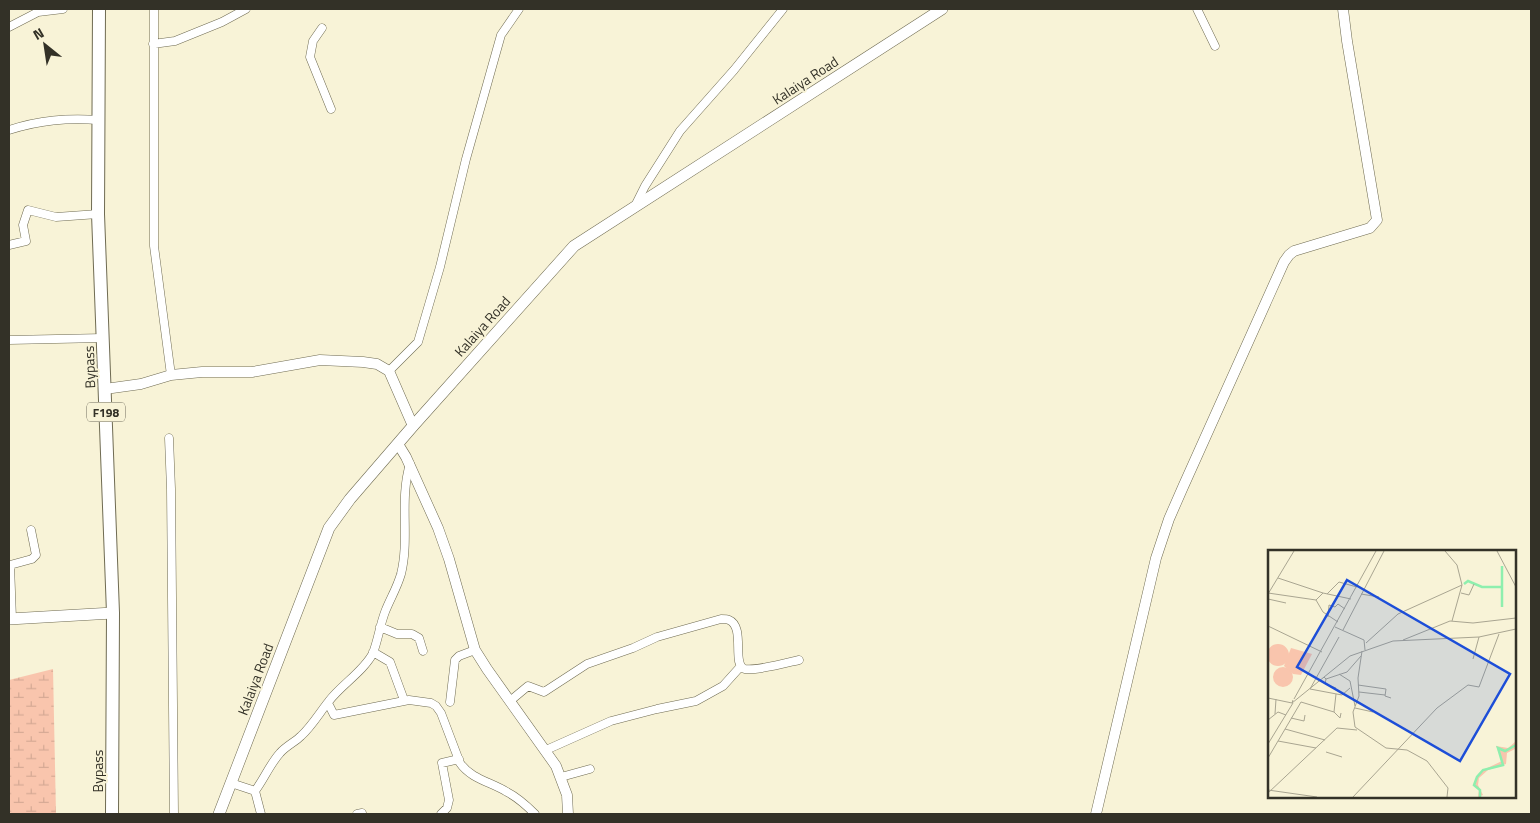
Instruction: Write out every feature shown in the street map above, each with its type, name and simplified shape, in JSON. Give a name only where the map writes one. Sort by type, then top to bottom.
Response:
[{"type":"main road","name":"Bypass","points":[[99,9],[98,214],[113,613],[112,814]]},
{"type":"main road","name":"Kalaiya Road","points":[[219,814],[329,528],[350,499],[413,426],[574,246],[942,9]]},
{"type":"main road","points":[[11,619],[113,613]]},
{"type":"street","points":[[9,27],[38,12],[63,9]]},
{"type":"street","points":[[154,9],[154,246],[171,375]]},
{"type":"street","points":[[153,44],[184,38],[222,22],[246,9]]},
{"type":"street","points":[[388,371],[418,342],[440,267],[466,159],[501,35],[519,9]]},
{"type":"street","points":[[636,206],[645,186],[680,131],[734,70],[783,9]]},
{"type":"street","points":[[1197,9],[1215,46]]},
{"type":"street","points":[[1096,814],[1162,539],[1183,487],[1284,262],[1294,251],[1370,228],[1378,220],[1346,41],[1343,9]]},
{"type":"street","points":[[322,28],[313,41],[310,57],[332,109]]},
{"type":"street","points":[[9,130],[38,121],[70,118],[99,120]]},
{"type":"street","points":[[9,245],[26,241],[23,225],[28,210],[56,217],[98,214]]},
{"type":"street","points":[[9,340],[103,338]]},
{"type":"street","points":[[105,389],[141,384],[171,375],[202,372],[252,372],[320,360],[363,362],[376,364],[388,371],[413,426]]},
{"type":"street","points":[[169,438],[174,814]]},
{"type":"street","points":[[398,444],[410,464],[438,528],[476,650],[510,702],[546,750],[561,777],[567,794],[568,814]]},
{"type":"street","points":[[255,791],[280,752],[302,736],[373,652],[385,612],[396,589],[401,572],[405,547],[404,490],[410,464]]},
{"type":"street","points":[[11,619],[10,565],[32,559],[36,555],[31,530]]},
{"type":"street","points":[[510,702],[528,686],[544,692],[586,664],[657,637],[722,619],[730,621],[735,625],[739,662],[745,669],[770,667],[799,660]]},
{"type":"street","points":[[380,627],[397,634],[412,634],[419,638],[423,651]]},
{"type":"street","points":[[450,702],[455,660],[459,656],[476,650]]},
{"type":"street","points":[[373,652],[390,662],[404,700]]},
{"type":"street","points":[[546,750],[611,721],[696,701],[724,686],[741,666]]},
{"type":"street","points":[[328,703],[334,715],[404,700],[431,703],[441,712],[464,769],[471,775],[508,792],[535,814]]},
{"type":"street","points":[[441,814],[447,808],[449,800],[442,763],[458,758]]},
{"type":"street","points":[[561,777],[590,769]]},
{"type":"street","points":[[231,783],[255,791]]},
{"type":"street","points":[[255,791],[261,814]]},
{"type":"green space","points":[[53,669],[56,814],[9,814],[9,680]]}]
